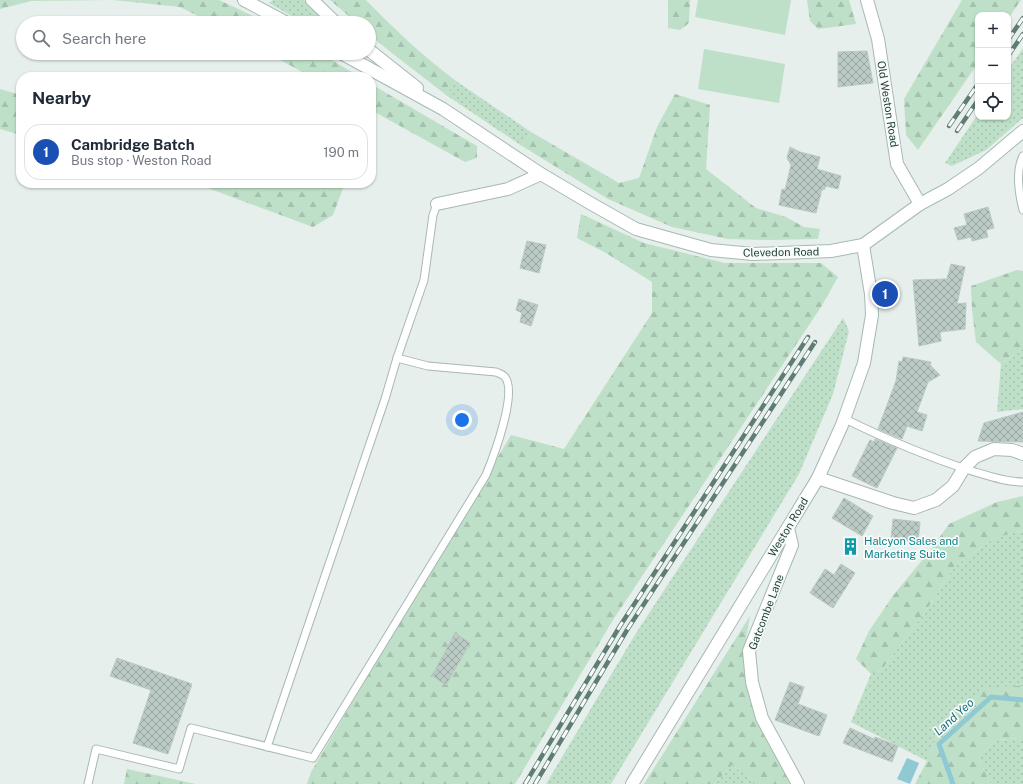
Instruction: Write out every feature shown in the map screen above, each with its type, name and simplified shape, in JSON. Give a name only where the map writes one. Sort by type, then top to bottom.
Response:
[{"type":"street","points":[[312,0],[329,16]]},
{"type":"street","name":"Old Weston Road","points":[[867,0],[878,39],[897,164],[920,204]]},
{"type":"street","points":[[249,1],[275,16]]},
{"type":"street","name":"Clevedon Road","points":[[376,56],[443,109]]},
{"type":"street","name":"Clevedon Road","points":[[354,60],[376,72]]},
{"type":"street","name":"Clevedon Road","points":[[376,72],[443,109],[541,174],[636,228],[711,250],[752,254],[831,252],[863,245],[920,204],[979,168],[1023,131]]},
{"type":"street","points":[[437,204],[508,189],[541,174]]},
{"type":"street","name":"Weston Road","points":[[632,784],[818,478],[844,419],[864,363],[872,315],[871,294],[863,245]]},
{"type":"street","points":[[818,478],[893,503],[914,508],[936,500],[952,486],[964,468],[975,457],[994,449],[1012,450],[1023,454]]},
{"type":"street","name":"Gatcombe Lane","points":[[788,528],[792,545],[749,651],[752,682],[762,718],[798,784]]},
{"type":"lane","points":[[1023,156],[1018,174],[1020,200],[1023,210]]},
{"type":"lane","points":[[267,747],[424,280],[433,215],[437,204]]},
{"type":"lane","points":[[88,784],[96,749],[179,769],[191,728],[313,758],[486,475],[496,450],[509,398],[508,384],[504,376],[496,372],[428,366],[397,358]]},
{"type":"lane","points":[[844,419],[877,435],[938,459],[994,477],[1023,482]]},
{"type":"green space","points":[[0,0],[113,0],[31,1],[0,9]]},
{"type":"green space","points":[[113,0],[219,0],[253,16],[198,16],[180,7]]},
{"type":"green space","points":[[273,0],[304,0],[322,16],[292,16],[269,3]]},
{"type":"green space","points":[[330,0],[366,0],[387,22],[456,81],[446,95],[376,40],[376,16],[349,16]]},
{"type":"green space","points":[[668,0],[690,0],[689,23],[680,30],[668,28]]},
{"type":"green space","points":[[698,0],[791,0],[785,35],[695,17]]},
{"type":"green space","points":[[807,0],[849,0],[856,24],[818,29],[810,21]]},
{"type":"green space","points":[[962,0],[1021,0],[1011,15],[1011,12],[975,12],[975,67],[918,150],[906,135],[904,99]]},
{"type":"green space","points":[[1023,48],[1023,118],[986,150],[952,166],[945,163],[975,118],[975,120],[1011,120],[1011,66]]},
{"type":"green space","points":[[704,49],[785,64],[779,103],[698,89]]},
{"type":"green space","points":[[281,60],[332,60],[352,72],[302,72]]},
{"type":"green space","points":[[456,81],[531,132],[522,146],[446,95]]},
{"type":"green space","points":[[376,87],[477,146],[477,158],[465,162],[376,113]]},
{"type":"green space","points":[[0,89],[16,94],[16,134],[0,129]]},
{"type":"green space","points":[[675,94],[710,105],[706,169],[756,208],[786,217],[804,227],[820,229],[818,239],[728,239],[672,227],[608,199],[522,146],[531,132],[619,183],[639,178],[657,127]]},
{"type":"green space","points":[[208,188],[343,188],[333,215],[313,227]]},
{"type":"green space","points":[[581,214],[644,243],[725,263],[821,263],[838,277],[821,307],[613,620],[515,784],[307,784],[311,772],[511,435],[564,449],[652,313],[652,282],[606,253],[577,238]]},
{"type":"green space","points":[[1017,270],[1023,271],[1023,349],[1001,364],[976,342],[971,286]]},
{"type":"green space","points":[[843,318],[849,331],[833,394],[799,474],[611,784],[546,784],[636,633]]},
{"type":"green space","points":[[1023,349],[1023,409],[997,412],[1001,364]]},
{"type":"green space","points":[[1023,496],[1023,530],[993,539],[955,566],[925,612],[882,669],[871,674],[856,659],[869,631],[892,597],[932,548],[949,524],[997,502]]},
{"type":"green space","points":[[1023,530],[1023,686],[1019,686],[936,738],[927,761],[851,722],[871,674],[882,669],[925,612],[955,566],[993,539]]},
{"type":"green space","points":[[750,616],[744,651],[748,691],[757,723],[792,784],[754,784],[750,778],[732,765],[714,784],[644,784]]},
{"type":"green space","points":[[1023,686],[1023,738],[996,740],[978,757],[991,784],[915,784],[927,761],[936,738],[986,687]]},
{"type":"green space","points":[[1023,738],[1023,784],[991,784],[978,757],[996,740]]},
{"type":"green space","points":[[732,765],[750,778],[754,784],[714,784]]},
{"type":"green space","points":[[127,769],[196,784],[124,784]]},
{"type":"water","points":[[907,758],[919,763],[910,784],[897,779]]},
{"type":"building","points":[[867,51],[873,83],[838,87],[838,52]]},
{"type":"building","points":[[790,147],[800,152],[820,157],[817,169],[841,176],[838,189],[826,186],[824,190],[822,189],[816,213],[779,205],[782,189],[785,190],[791,165],[787,158]]},
{"type":"building","points":[[988,207],[994,228],[986,230],[988,237],[972,241],[971,237],[958,240],[954,228],[967,225],[964,214]]},
{"type":"building","points":[[527,241],[546,245],[539,273],[520,268]]},
{"type":"building","points":[[951,264],[965,267],[957,304],[966,303],[965,329],[940,332],[941,341],[919,346],[913,280],[947,279]]},
{"type":"building","points":[[519,299],[538,305],[531,326],[520,322],[522,313],[516,310]]},
{"type":"building","points":[[903,357],[931,362],[930,365],[940,375],[928,382],[917,412],[927,415],[922,431],[907,426],[902,439],[878,429],[896,381],[899,361],[902,362]]},
{"type":"building","points":[[1023,412],[1023,442],[978,441],[984,423]]},
{"type":"building","points":[[875,439],[897,448],[877,488],[852,476],[870,440],[874,442]]},
{"type":"building","points":[[844,498],[873,516],[862,536],[832,518]]},
{"type":"building","points":[[893,519],[920,522],[918,542],[891,540]]},
{"type":"building","points":[[841,564],[855,573],[833,608],[810,593],[825,569],[834,575]]},
{"type":"building","points":[[455,633],[470,643],[446,685],[432,676]]},
{"type":"building","points":[[117,658],[192,684],[168,754],[133,743],[151,690],[110,676]]},
{"type":"building","points":[[790,682],[804,687],[798,704],[827,715],[819,736],[775,720]]},
{"type":"building","points":[[850,728],[874,739],[875,737],[898,746],[892,762],[843,743]]},
{"type":"waterway","name":"Land Yeo","points":[[953,784],[939,744],[991,697],[1023,700]]},
{"type":"railway","points":[[1011,36],[1023,18]]},
{"type":"railway","points":[[1011,52],[1023,34]]},
{"type":"railway","points":[[949,126],[975,88]]},
{"type":"railway","points":[[957,131],[975,104]]},
{"type":"railway","points":[[525,784],[620,626],[808,337]]},
{"type":"railway","points":[[535,784],[627,630],[815,342]]},
{"type":"place","name":"Cambridge Batch","points":[[885,294]]},
{"type":"place","name":"Halcyon Sales and Marketing Suite","points":[[851,547]]}]
